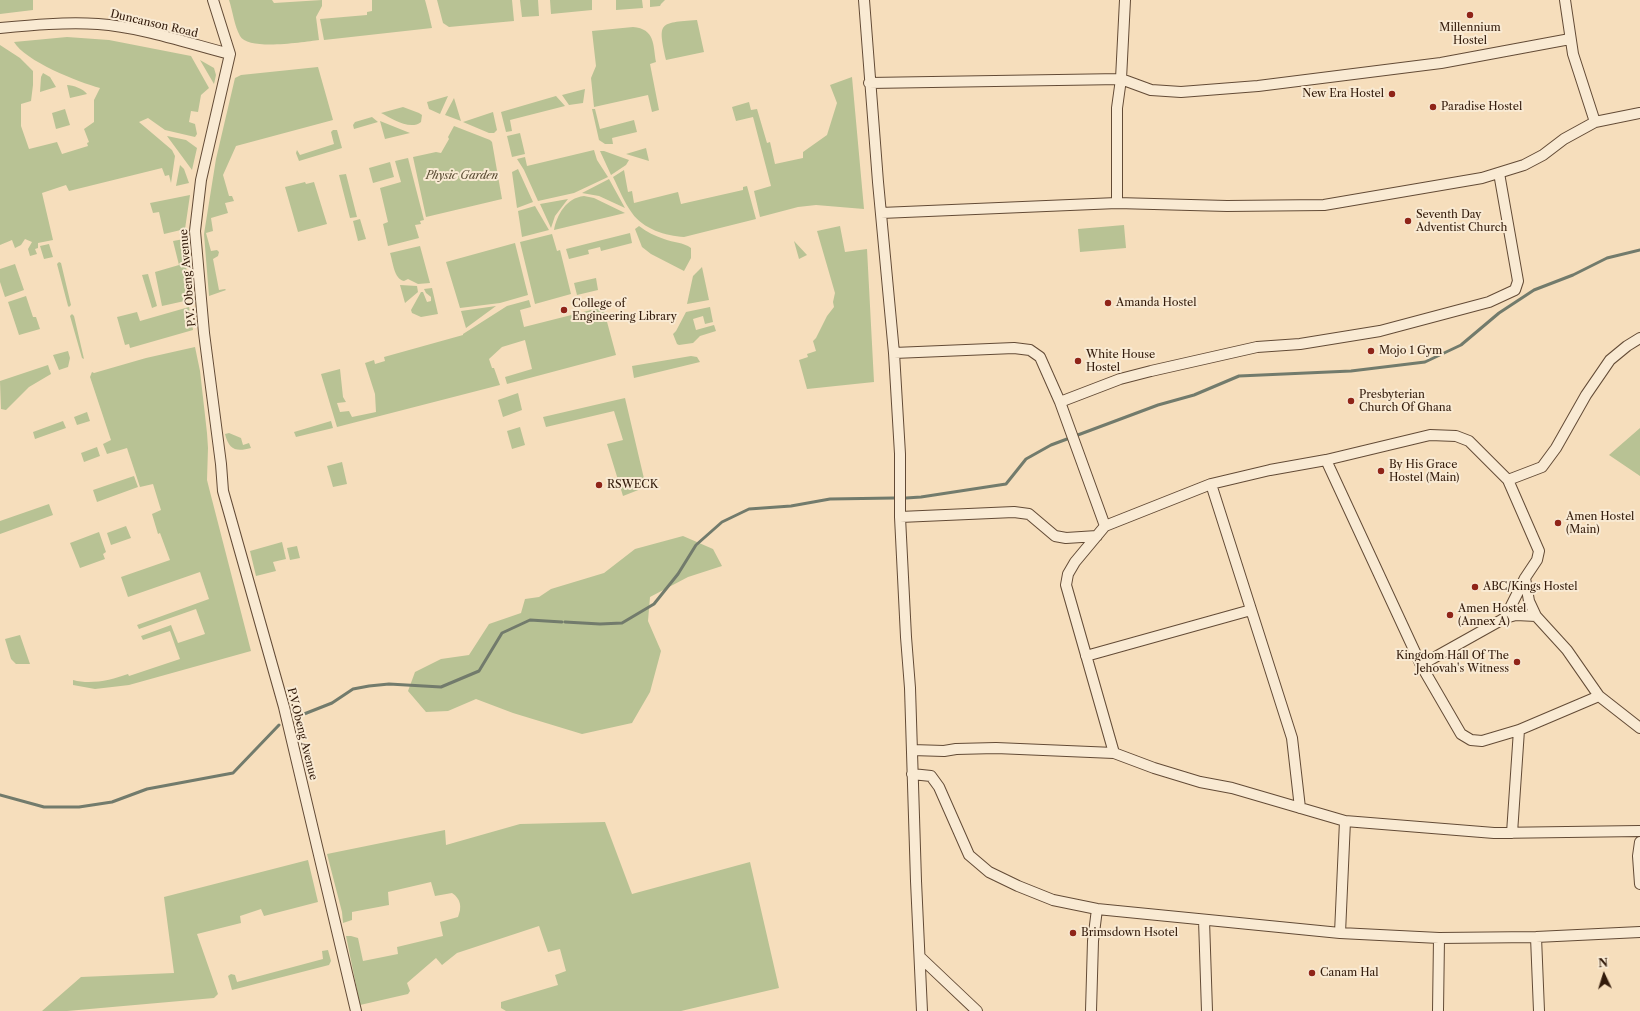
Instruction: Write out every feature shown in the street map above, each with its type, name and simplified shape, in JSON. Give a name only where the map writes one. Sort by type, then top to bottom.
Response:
[{"type":"street","points":[[213,0],[230,54]]},
{"type":"street","points":[[864,0],[869,83],[894,353],[900,454],[900,516],[910,688],[922,1011]]},
{"type":"street","points":[[1117,203],[1117,108],[1121,79],[1125,0]]},
{"type":"street","points":[[1565,0],[1570,39],[1580,77],[1595,122]]},
{"type":"street","name":"Duncanson Road","points":[[0,28],[48,24],[98,24],[135,30],[230,54]]},
{"type":"street","points":[[869,83],[1121,79],[1151,90],[1181,92],[1258,86],[1441,63],[1570,39]]},
{"type":"street","name":"P.V. Obeng Avenue","points":[[221,464],[205,341],[195,231],[201,180],[230,54]]},
{"type":"street","points":[[881,213],[1117,203],[1227,206],[1324,205],[1476,179],[1499,173],[1524,165],[1543,155],[1564,139],[1595,122],[1640,113]]},
{"type":"street","points":[[1060,402],[1120,380],[1151,371],[1257,347],[1300,344],[1380,331],[1489,302],[1510,293],[1515,290],[1518,281],[1499,173]]},
{"type":"street","points":[[1508,480],[1542,467],[1556,448],[1590,390],[1610,360],[1627,346],[1640,338]]},
{"type":"street","points":[[894,353],[1014,348],[1030,350],[1040,357],[1060,402],[1069,432],[1104,526]]},
{"type":"street","points":[[1114,753],[1066,585],[1068,574],[1075,562],[1104,526],[1211,484],[1270,470],[1326,460],[1430,435],[1456,436],[1469,441],[1508,480],[1539,551],[1539,556],[1533,568],[1525,578],[1505,618]]},
{"type":"street","points":[[1326,460],[1421,665],[1461,734],[1472,740],[1482,741],[1519,730],[1599,696]]},
{"type":"street","name":"P.V.Obeng Avenue","points":[[221,464],[223,491],[284,707],[356,1011]]},
{"type":"street","points":[[1211,484],[1292,738],[1300,808]]},
{"type":"street","points":[[900,516],[1014,512],[1029,514],[1055,536],[1066,538],[1097,536]]},
{"type":"street","points":[[1525,578],[1529,601],[1536,616],[1567,650],[1599,696],[1640,728]]},
{"type":"street","points":[[1086,656],[1251,610]]},
{"type":"street","points":[[1421,665],[1505,618],[1516,615],[1536,616]]},
{"type":"street","points":[[1512,833],[1519,730]]},
{"type":"street","points":[[912,750],[944,751],[956,749],[996,748],[1114,753],[1154,768],[1200,782],[1232,788],[1345,821],[1494,833],[1640,831]]},
{"type":"street","points":[[912,774],[931,776],[939,787],[969,855],[989,872],[1018,886],[1053,900],[1096,909],[1204,920],[1340,932],[1439,938],[1536,937],[1640,932]]},
{"type":"street","points":[[1340,932],[1345,821]]},
{"type":"street","points":[[1640,842],[1638,856],[1640,884]]},
{"type":"street","points":[[1091,1011],[1093,942],[1096,909]]},
{"type":"street","points":[[1204,920],[1207,1011]]},
{"type":"street","points":[[1536,937],[1539,1011]]},
{"type":"street","points":[[1438,1011],[1439,938]]},
{"type":"street","points":[[920,957],[977,1011]]},
{"type":"green space","points":[[0,0],[33,0],[33,10],[0,14]]},
{"type":"green space","points":[[229,0],[272,0],[274,3],[322,0],[322,6],[316,17],[319,40],[289,44],[264,44],[245,41],[238,32]]},
{"type":"green space","points":[[372,0],[425,0],[432,28],[324,40],[320,19],[367,15],[367,12],[372,11]]},
{"type":"green space","points":[[437,0],[512,0],[514,21],[449,27],[443,23]]},
{"type":"green space","points":[[520,0],[538,0],[539,16],[522,17]]},
{"type":"green space","points":[[550,0],[592,0],[592,10],[551,14]]},
{"type":"green space","points":[[616,0],[642,0],[643,8],[616,10]]},
{"type":"green space","points":[[650,0],[665,0],[660,6],[650,7]]},
{"type":"green space","points":[[697,20],[704,52],[666,60],[662,38],[662,31],[664,27],[675,22]]},
{"type":"green space","points":[[633,27],[640,28],[652,38],[656,62],[650,64],[659,110],[652,112],[648,95],[594,107],[591,78],[596,66],[592,31]]},
{"type":"green space","points":[[67,37],[109,40],[191,56],[209,88],[201,95],[198,112],[191,111],[189,122],[195,124],[197,134],[195,137],[165,130],[148,118],[139,122],[172,150],[175,156],[171,183],[169,175],[165,176],[162,168],[69,191],[66,185],[42,193],[53,240],[38,243],[38,248],[35,249],[37,254],[30,256],[28,249],[32,242],[25,239],[21,245],[15,248],[12,240],[0,245],[0,45],[20,58],[33,71],[31,101],[21,104],[21,126],[29,149],[57,142],[62,154],[88,146],[87,143],[89,142],[84,129],[94,122],[94,100],[100,88],[53,70],[29,56],[14,42]]},
{"type":"green space","points":[[200,60],[214,68],[216,75],[214,84]]},
{"type":"green space","points":[[318,67],[333,120],[236,146],[223,175],[229,196],[232,196],[234,201],[225,203],[228,213],[211,218],[213,231],[206,233],[211,251],[217,250],[219,252],[218,256],[213,259],[219,290],[226,290],[209,296],[204,234],[216,159],[235,78],[241,75]]},
{"type":"green space","points":[[43,73],[50,77],[56,87],[40,92],[41,77]]},
{"type":"green space","points":[[852,77],[864,209],[816,205],[798,207],[760,217],[754,191],[771,186],[753,117],[736,121],[732,107],[749,102],[751,110],[757,109],[767,143],[770,142],[775,164],[803,158],[803,152],[827,135],[837,103],[830,85]]},
{"type":"green space","points":[[67,85],[83,90],[87,94],[70,98]]},
{"type":"green space","points":[[585,89],[583,103],[569,105],[562,95]]},
{"type":"green space","points":[[448,96],[440,114],[429,109],[427,102]]},
{"type":"green space","points":[[556,96],[565,106],[510,120],[512,131],[506,132],[501,112]]},
{"type":"green space","points":[[454,98],[461,121],[445,115]]},
{"type":"green space","points":[[403,107],[422,115],[421,122],[412,125],[401,123],[381,113]]},
{"type":"green space","points":[[65,109],[70,125],[56,129],[52,113]]},
{"type":"green space","points":[[592,109],[595,109],[600,129],[634,120],[637,132],[612,138],[613,144],[605,144],[599,140]]},
{"type":"green space","points":[[493,112],[497,130],[494,133],[489,133],[463,122]]},
{"type":"green space","points":[[372,117],[378,122],[354,129],[353,125],[355,122]]},
{"type":"green space","points":[[380,121],[410,133],[385,139]]},
{"type":"green space","name":"Physic Garden","points":[[454,126],[492,142],[502,199],[426,217],[413,157],[436,152],[441,153]]},
{"type":"green space","points":[[333,130],[337,130],[342,148],[299,161],[296,153],[297,150],[300,155],[334,144],[331,132]]},
{"type":"green space","points":[[520,133],[525,154],[512,157],[507,136]]},
{"type":"green space","points":[[167,136],[186,140],[197,148],[192,170]]},
{"type":"green space","points":[[646,148],[649,161],[626,154]]},
{"type":"green space","points":[[594,150],[597,160],[608,177],[574,193],[538,201],[524,170],[517,159],[525,157],[527,166]]},
{"type":"green space","points":[[600,151],[629,160],[626,165],[611,175]]},
{"type":"green space","points":[[408,158],[424,220],[420,221],[421,224],[415,225],[419,238],[388,246],[383,224],[388,222],[380,188],[401,182],[395,161]]},
{"type":"green space","points":[[390,162],[394,177],[373,183],[369,168]]},
{"type":"green space","points":[[180,165],[184,169],[189,183],[176,186]]},
{"type":"green space","points":[[518,169],[533,202],[517,208],[512,172]]},
{"type":"green space","points":[[624,170],[628,192],[632,191],[634,203],[678,192],[681,204],[743,190],[743,187],[747,186],[756,219],[684,237],[655,231],[637,219],[624,200],[613,177]]},
{"type":"green space","points":[[346,174],[357,217],[350,218],[339,175]]},
{"type":"green space","points":[[609,179],[625,208],[599,196],[582,193]]},
{"type":"green space","points":[[305,182],[306,184],[314,182],[327,224],[298,232],[285,187]]},
{"type":"green space","points":[[190,195],[185,229],[164,234],[159,212],[153,213],[150,203]]},
{"type":"green space","points":[[584,196],[594,198],[625,213],[554,230],[557,219],[563,208],[572,200]]},
{"type":"green space","points":[[568,199],[555,216],[551,228],[540,204]]},
{"type":"green space","points":[[535,206],[549,230],[522,237],[518,211]]},
{"type":"green space","points":[[360,219],[366,239],[358,241],[353,221]]},
{"type":"green space","points":[[1124,225],[1126,248],[1080,252],[1078,229]]},
{"type":"green space","points":[[639,226],[657,237],[691,248],[691,258],[684,271],[651,254],[642,247],[635,229]]},
{"type":"green space","points":[[840,226],[845,252],[867,249],[874,382],[807,389],[799,360],[808,357],[807,354],[816,351],[813,341],[827,316],[834,307],[833,302],[835,293],[817,231]]},
{"type":"green space","points":[[630,233],[632,243],[601,251],[600,247],[588,250],[589,254],[569,259],[566,249]]},
{"type":"green space","points":[[552,234],[557,251],[560,250],[571,294],[535,304],[520,242]]},
{"type":"green space","points":[[184,239],[189,300],[162,306],[155,272],[179,265],[173,241]]},
{"type":"green space","points":[[794,241],[807,255],[799,259]]},
{"type":"green space","points":[[515,243],[528,295],[500,303],[460,308],[446,262]]},
{"type":"green space","points":[[49,244],[53,257],[44,259],[40,246]]},
{"type":"green space","points":[[420,246],[430,283],[418,284],[408,279],[404,281],[401,280],[396,274],[390,253]]},
{"type":"green space","points":[[59,262],[61,263],[71,305],[69,307],[57,264]]},
{"type":"green space","points":[[15,264],[24,290],[5,297],[0,282],[0,269]]},
{"type":"green space","points":[[702,267],[709,300],[687,304],[693,276]]},
{"type":"green space","points":[[148,274],[157,306],[152,308],[142,275]]},
{"type":"green space","points":[[596,278],[598,290],[577,295],[574,283]]},
{"type":"green space","points":[[400,285],[417,286],[418,292],[405,303]]},
{"type":"green space","points":[[432,288],[438,314],[421,317],[412,313],[411,310],[421,292],[423,292],[427,302],[431,301],[431,297],[424,289]]},
{"type":"green space","points":[[26,296],[33,317],[36,317],[40,329],[19,335],[8,302]]},
{"type":"green space","points":[[529,300],[531,307],[520,310],[524,327],[603,307],[616,355],[507,384],[505,377],[532,369],[525,340],[502,347],[489,359],[500,385],[337,427],[321,374],[340,369],[343,397],[346,402],[337,403],[340,412],[349,411],[352,417],[376,412],[375,394],[365,363],[374,360],[375,364],[385,361],[384,357],[463,335],[507,306]]},
{"type":"green space","points":[[496,306],[466,328],[461,311]]},
{"type":"green space","points":[[189,307],[193,330],[130,348],[129,344],[125,345],[117,317],[137,312],[140,321]]},
{"type":"green space","points":[[710,307],[713,322],[705,324],[703,316],[693,319],[696,330],[714,325],[716,331],[700,336],[693,343],[677,344],[673,334],[686,312]]},
{"type":"green space","points":[[72,314],[74,316],[84,359],[82,358],[70,316]]},
{"type":"green space","points":[[195,347],[200,371],[207,433],[207,480],[251,651],[129,685],[95,689],[73,685],[73,680],[94,682],[108,680],[128,674],[129,676],[180,659],[170,631],[143,640],[141,636],[171,625],[178,643],[205,634],[196,609],[139,629],[137,625],[209,599],[200,572],[128,597],[121,577],[170,560],[160,533],[158,534],[152,514],[161,510],[153,484],[140,487],[127,448],[107,454],[103,444],[111,440],[90,377],[92,372],[94,373],[146,358]]},
{"type":"green space","points":[[68,351],[70,358],[68,367],[59,370],[53,355]]},
{"type":"green space","points":[[691,356],[697,357],[700,362],[634,378],[632,366]]},
{"type":"green space","points":[[48,365],[51,374],[29,387],[6,410],[1,409],[0,381]]},
{"type":"green space","points":[[518,393],[522,410],[503,417],[498,400]]},
{"type":"green space","points":[[625,398],[646,487],[623,496],[607,444],[623,440],[614,411],[546,427],[543,417]]},
{"type":"green space","points":[[87,412],[90,421],[77,425],[74,417]]},
{"type":"green space","points":[[63,421],[66,428],[35,439],[33,432]]},
{"type":"green space","points":[[331,421],[333,428],[296,437],[294,432]]},
{"type":"green space","points":[[520,427],[525,445],[512,449],[507,431]]},
{"type":"green space","points":[[1640,428],[1640,476],[1609,455]]},
{"type":"green space","points":[[229,433],[241,438],[243,445],[249,443],[251,448],[237,450],[231,447],[225,434]]},
{"type":"green space","points":[[97,447],[100,456],[84,462],[81,453]]},
{"type":"green space","points":[[342,462],[347,484],[333,487],[327,466]]},
{"type":"green space","points":[[134,476],[138,487],[97,502],[93,490]]},
{"type":"green space","points":[[49,504],[53,515],[0,534],[0,521]]},
{"type":"green space","points":[[126,526],[131,538],[111,545],[107,533]]},
{"type":"green space","points":[[99,532],[106,552],[103,554],[105,559],[80,568],[70,543]]},
{"type":"green space","points":[[683,536],[713,549],[722,566],[688,577],[650,597],[648,621],[661,651],[650,692],[632,723],[582,734],[513,713],[476,699],[448,711],[426,712],[408,691],[415,672],[441,659],[469,655],[489,624],[521,613],[525,599],[539,597],[551,589],[604,573],[635,549]]},
{"type":"green space","points":[[282,542],[286,559],[273,562],[276,571],[256,576],[250,551]]},
{"type":"green space","points":[[297,546],[300,558],[290,560],[287,548]]},
{"type":"green space","points":[[20,635],[30,664],[16,664],[11,659],[5,639]]},
{"type":"green space","points":[[605,822],[632,894],[750,862],[779,988],[681,1011],[506,1011],[501,1008],[501,1002],[558,985],[555,975],[566,971],[560,949],[548,952],[539,926],[457,953],[442,965],[436,958],[407,983],[410,991],[408,994],[360,1005],[346,936],[358,938],[363,961],[398,954],[397,947],[443,936],[440,922],[458,917],[460,904],[455,895],[452,893],[435,896],[431,882],[388,892],[389,905],[352,912],[352,920],[343,923],[342,912],[327,854],[445,830],[446,845],[520,824]]},
{"type":"green space","points":[[308,860],[318,902],[264,916],[261,909],[240,916],[241,923],[197,934],[218,994],[214,998],[67,1011],[42,1011],[81,977],[174,973],[164,897]]},
{"type":"green space","points":[[328,950],[331,961],[329,965],[232,990],[228,976],[231,974],[235,975],[237,982],[323,959],[322,951]]},
{"type":"waterway","points":[[906,498],[1006,484],[1026,459],[1051,445],[1158,405],[1194,395],[1239,376],[1351,371],[1425,362],[1461,345],[1499,313],[1534,290],[1573,275],[1607,258],[1640,250]]},
{"type":"waterway","points":[[565,622],[600,624],[622,623],[654,604],[678,574],[696,545],[722,522],[749,509],[791,506],[830,499],[894,498]]},
{"type":"waterway","points":[[299,716],[332,703],[353,689],[389,684],[441,687],[479,671],[502,633],[530,620],[562,622]]},
{"type":"waterway","points":[[0,795],[44,807],[79,807],[112,802],[147,789],[233,773],[279,725]]},
{"type":"place","name":"Millennium Hostel","points":[[1470,15]]},
{"type":"place","name":"New Era Hostel","points":[[1392,94]]},
{"type":"place","name":"Paradise Hostel","points":[[1433,107]]},
{"type":"place","name":"Seventh Day Adventist Church","points":[[1408,221]]},
{"type":"place","name":"Amanda Hostel","points":[[1108,303]]},
{"type":"place","name":"College of Engineering Library","points":[[564,310]]},
{"type":"place","name":"Mojo 1 Gym","points":[[1371,351]]},
{"type":"place","name":"White House Hostel","points":[[1078,361]]},
{"type":"place","name":"Presbyterian Church Of Ghana","points":[[1351,401]]},
{"type":"place","name":"By His Grace Hostel (Main)","points":[[1381,471]]},
{"type":"place","name":"RSWECK","points":[[599,485]]},
{"type":"place","name":"Amen Hostel (Main)","points":[[1558,523]]},
{"type":"place","name":"ABC/Kings Hostel","points":[[1475,587]]},
{"type":"place","name":"Amen Hostel (Annex A)","points":[[1450,615]]},
{"type":"place","name":"Kingdom Hall Of The Jehovah's Witness","points":[[1517,662]]},
{"type":"place","name":"Brimsdown Hsotel","points":[[1073,933]]},
{"type":"place","name":"Canam Hal","points":[[1312,973]]}]
